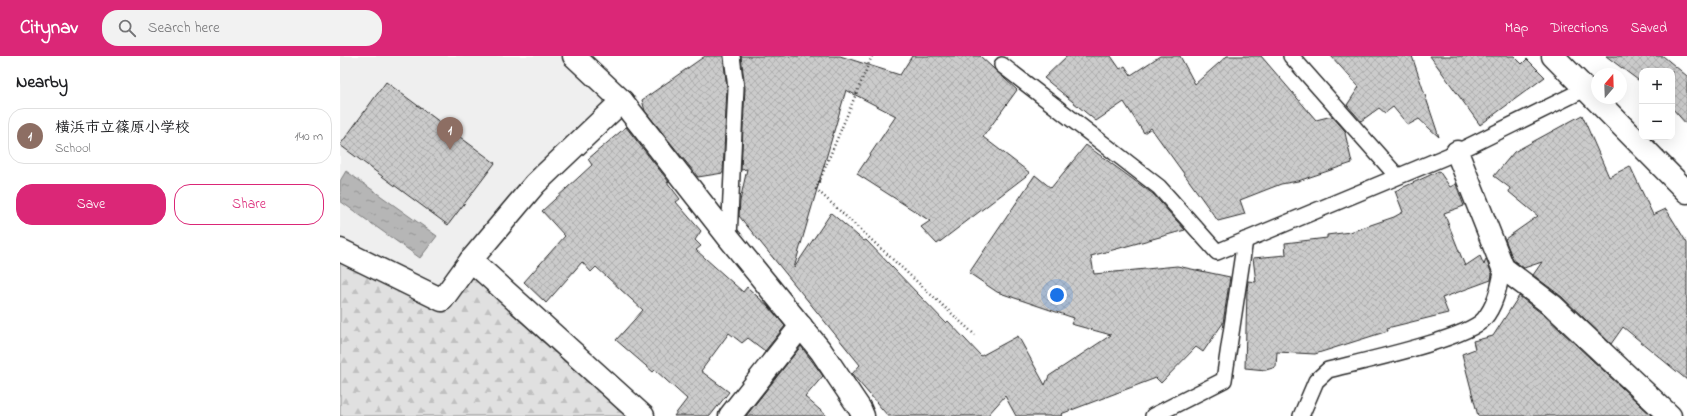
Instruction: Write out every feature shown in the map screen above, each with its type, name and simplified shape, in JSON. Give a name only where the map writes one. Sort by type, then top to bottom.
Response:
[{"type":"street","points":[[574,56],[622,101],[729,238],[821,351],[860,408],[863,416]]},
{"type":"street","points":[[1553,56],[1687,192]]},
{"type":"street","points":[[340,250],[442,300],[470,260],[536,184],[622,101]]},
{"type":"street","points":[[1457,152],[1503,268],[1553,306],[1670,416]]},
{"type":"street","points":[[470,260],[643,416]]},
{"type":"street","points":[[730,416],[801,326]]},
{"type":"lane","points":[[729,238],[736,88],[732,56]]},
{"type":"lane","points":[[1290,56],[1397,176]]},
{"type":"lane","points":[[1002,65],[1159,187],[1217,252],[1457,152],[1585,89]]},
{"type":"lane","points":[[1153,416],[1224,380],[1245,240]]},
{"type":"lane","points":[[1302,416],[1308,397],[1316,381],[1328,370],[1435,342],[1468,330],[1484,320],[1495,301],[1503,268]]},
{"type":"path","points":[[872,56],[816,189],[975,335]]},
{"type":"shaded area","points":[[340,56],[561,56],[609,100],[440,291],[340,242]]},
{"type":"green space","points":[[340,261],[444,309],[472,270],[628,416],[340,416]]},
{"type":"water","points":[[346,171],[437,236],[420,258],[340,201],[340,181]]},
{"type":"building","points":[[705,56],[723,56],[727,88],[723,173],[698,177],[645,111],[642,100]]},
{"type":"building","points":[[741,56],[840,56],[900,75],[912,56],[980,56],[1017,90],[983,137],[1030,173],[937,244],[921,227],[930,221],[857,174],[896,116],[846,90],[794,268],[831,213],[864,241],[866,240],[946,323],[948,321],[981,356],[1018,336],[1045,385],[1049,376],[1111,335],[1071,324],[1074,318],[997,292],[969,273],[1035,175],[1051,188],[1086,145],[1153,194],[1185,230],[1091,256],[1094,274],[1177,266],[1230,277],[1223,323],[1203,352],[1196,347],[1161,383],[1156,378],[1061,414],[1062,416],[1016,416],[1005,396],[987,416],[888,416],[852,374],[860,365],[739,216],[740,201],[747,169],[741,170],[745,88]]},
{"type":"building","points":[[1067,56],[1111,56],[1120,69],[1125,66],[1131,75],[1160,56],[1180,56],[1195,84],[1227,56],[1261,56],[1316,120],[1332,116],[1346,132],[1352,163],[1298,181],[1281,184],[1240,200],[1245,214],[1218,221],[1151,128],[1144,133],[1124,102],[1096,121],[1044,78]]},
{"type":"building","points":[[1331,56],[1412,56],[1439,137],[1419,119],[1408,125],[1393,107],[1385,113],[1379,108],[1361,121],[1347,105],[1359,87]]},
{"type":"building","points":[[1430,56],[1514,56],[1522,64],[1527,59],[1545,77],[1480,125]]},
{"type":"building","points":[[1606,56],[1663,56],[1687,76],[1687,125],[1675,111],[1675,68],[1639,68],[1639,81],[1627,72],[1627,68],[1622,68]]},
{"type":"building","points":[[386,82],[495,163],[448,225],[340,145]]},
{"type":"building","points":[[1582,115],[1609,177],[1630,166],[1653,215],[1666,209],[1687,243],[1687,380],[1623,327],[1611,344],[1562,297],[1533,275],[1542,262],[1524,268],[1513,260],[1505,239],[1538,216],[1509,192],[1510,188],[1494,176],[1514,152]]},
{"type":"building","points":[[626,127],[669,182],[667,182],[680,199],[676,202],[701,231],[695,240],[701,246],[696,250],[743,292],[747,287],[769,307],[785,326],[765,351],[748,338],[742,343],[729,333],[701,371],[729,392],[710,416],[674,416],[687,399],[655,370],[653,372],[616,340],[643,310],[596,267],[591,272],[582,262],[546,303],[524,282],[565,236],[542,211],[592,165],[588,159]]},
{"type":"building","points":[[1439,171],[1450,187],[1456,184],[1464,206],[1444,213],[1465,266],[1480,256],[1484,265],[1486,259],[1492,274],[1491,280],[1442,298],[1448,313],[1387,328],[1388,331],[1315,354],[1277,352],[1276,367],[1266,370],[1245,368],[1248,281],[1256,282],[1253,258],[1286,255],[1285,243],[1327,238],[1327,235],[1350,232],[1394,217],[1403,212],[1395,191]]},
{"type":"building","points":[[1519,296],[1545,316],[1652,416],[1478,416],[1462,354],[1475,349],[1473,341],[1493,336]]},
{"type":"building","points":[[801,346],[823,376],[805,397],[827,416],[746,416]]},
{"type":"place","name":"横浜市立篠原小学校","points":[[450,150]]}]
